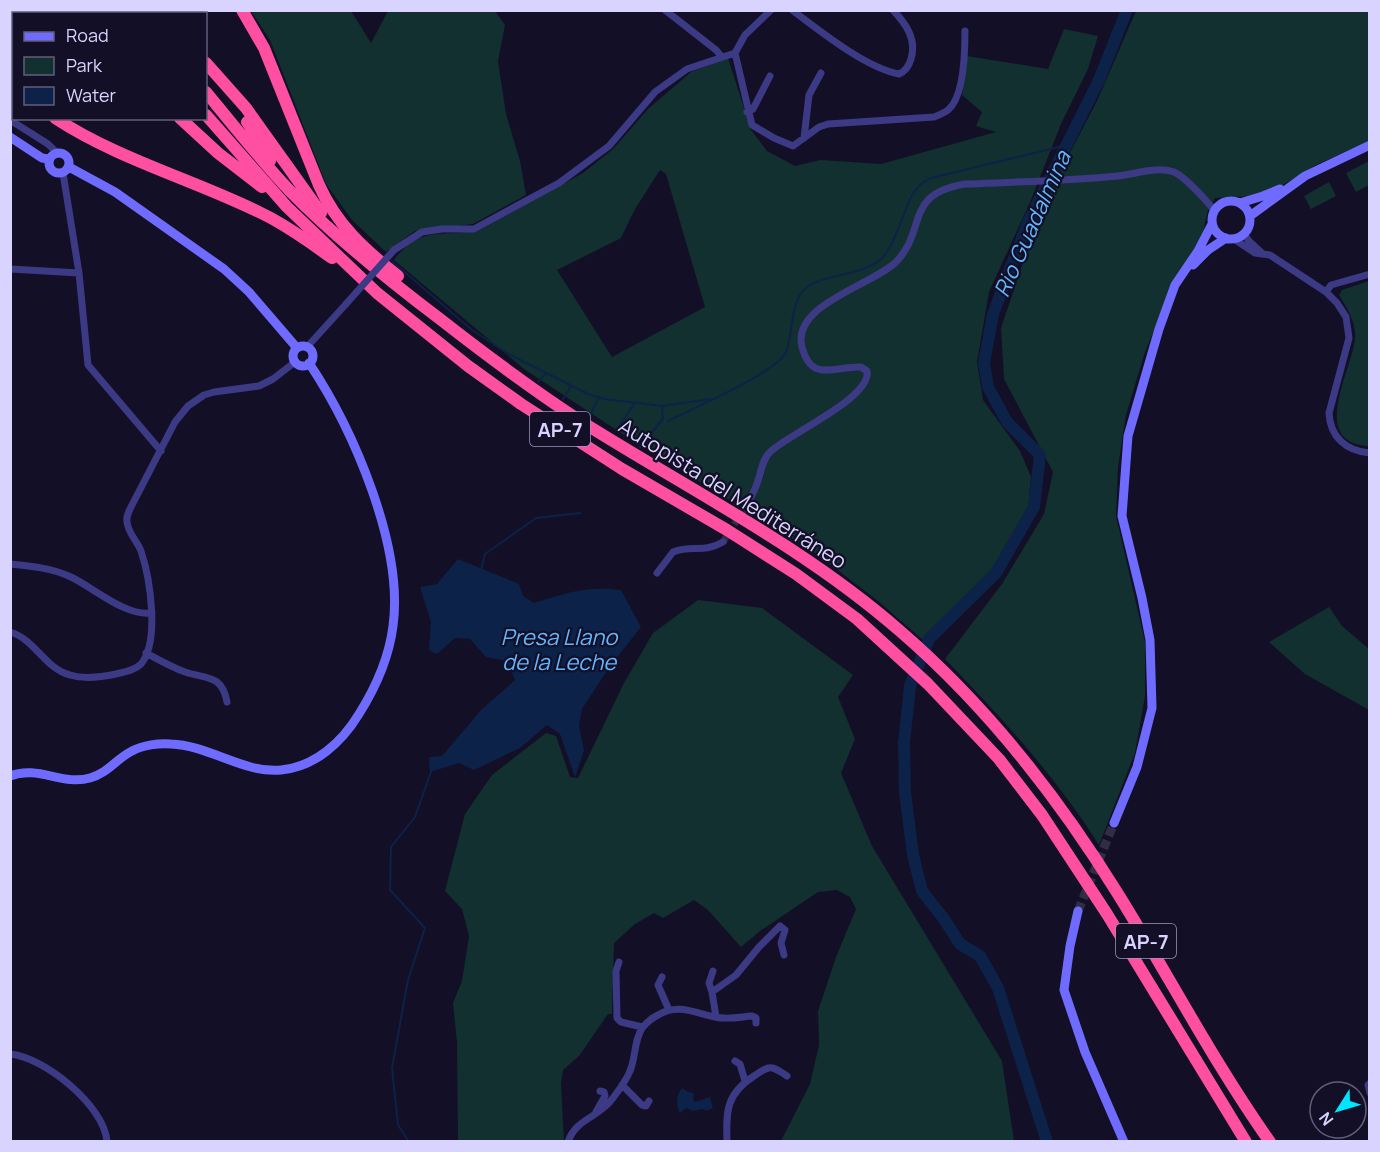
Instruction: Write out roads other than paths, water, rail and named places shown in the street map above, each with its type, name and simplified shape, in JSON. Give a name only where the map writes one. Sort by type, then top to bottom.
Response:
[{"type":"highway","points":[[242,10],[264,48],[318,185],[335,215],[349,233],[374,257],[450,318],[494,360]]},
{"type":"highway","points":[[207,64],[246,108],[327,219],[374,262],[393,283]]},
{"type":"highway","points":[[207,71],[238,110],[262,146],[278,179]]},
{"type":"highway","name":"Autopista del Mediterráneo","points":[[207,93],[278,179],[357,255],[494,360],[581,421],[779,541],[864,601],[932,660],[1014,746],[1050,792],[1119,895],[1187,1011],[1270,1142]]},
{"type":"highway","name":"Autopista del Mediterráneo","points":[[207,116],[287,207],[377,293],[468,366],[521,404],[622,469],[764,554],[857,619],[935,691],[999,759],[1079,868],[1246,1142]]},
{"type":"highway","points":[[59,120],[112,149],[263,214],[297,232],[377,293]]},
{"type":"highway","points":[[182,120],[218,153],[287,207]]},
{"type":"highway","points":[[191,120],[218,153]]},
{"type":"highway","points":[[262,146],[298,182]]},
{"type":"main road","points":[[10,137],[42,158],[53,156],[66,155],[70,163],[66,170],[59,174],[52,171],[48,163],[53,156]]},
{"type":"main road","points":[[1113,823],[1137,767],[1152,708],[1150,640],[1122,516],[1128,436],[1159,329],[1175,285],[1212,224],[1214,210],[1223,202],[1228,200],[1240,202],[1263,196],[1370,145]]},
{"type":"main road","points":[[66,170],[115,192],[224,269],[249,292],[297,348]]},
{"type":"main road","points":[[1250,216],[1293,183]]},
{"type":"main road","points":[[1169,303],[1193,264],[1208,250],[1244,234],[1250,222],[1250,216],[1240,202]]},
{"type":"main road","points":[[1212,224],[1217,233],[1230,239]]},
{"type":"main road","points":[[10,776],[20,772],[35,772],[69,780],[88,779],[105,772],[132,751],[151,745],[173,744],[204,750],[263,770],[281,770],[301,766],[326,753],[352,725],[374,692],[385,661],[393,626],[393,574],[368,478],[331,400],[309,363],[312,353],[307,347],[300,346],[293,355],[295,362],[302,365],[309,363]]},
{"type":"main road","points":[[1078,911],[1064,990],[1085,1052],[1124,1142]]},
{"type":"street","points":[[141,12],[147,10]]},
{"type":"street","points":[[665,10],[722,57]]},
{"type":"street","points":[[771,10],[745,35],[735,53],[747,112],[752,125],[793,146],[819,127],[828,124],[934,117],[946,112],[959,91],[964,64],[965,31]]},
{"type":"street","points":[[792,10],[871,64],[899,74],[907,68],[911,59],[913,39],[893,10]]},
{"type":"street","points":[[307,347],[394,250],[422,232],[442,229],[474,229],[559,183],[609,146],[655,92],[687,69],[735,53]]},
{"type":"street","points":[[804,138],[809,95],[821,73]]},
{"type":"street","points":[[747,112],[753,109],[770,76]]},
{"type":"street","points":[[10,120],[48,144],[53,156]]},
{"type":"street","points":[[66,170],[88,365],[161,451]]},
{"type":"street","points":[[748,503],[768,454],[851,397],[863,386],[868,376],[867,371],[861,366],[825,370],[810,365],[805,358],[799,336],[814,312],[861,283],[880,275],[898,260],[910,241],[916,219],[924,205],[935,194],[949,187],[965,184],[1119,176],[1160,170],[1174,172],[1185,179],[1214,210]]},
{"type":"street","points":[[1244,234],[1263,253]]},
{"type":"street","points":[[1230,239],[1250,250],[1274,257],[1326,292],[1338,303],[1346,317],[1349,338],[1329,413],[1329,422],[1337,438],[1347,447],[1357,452],[1370,453]]},
{"type":"street","points":[[10,269],[79,273]]},
{"type":"street","points":[[1326,292],[1330,285],[1370,274]]},
{"type":"street","points":[[10,632],[24,639],[56,669],[70,675],[106,676],[131,671],[140,665],[146,653],[152,613],[151,593],[140,550],[129,530],[127,515],[182,412],[197,399],[214,392],[259,386],[273,379],[295,362]]},
{"type":"street","points":[[657,573],[673,552],[694,548],[705,550],[723,542]]},
{"type":"street","points":[[10,564],[54,571],[71,577],[127,608],[144,614],[152,613]]},
{"type":"street","points":[[146,653],[166,665],[213,679],[223,688],[227,702]]},
{"type":"street","points":[[712,992],[736,975],[780,926],[785,930],[781,943],[784,955]]},
{"type":"street","points":[[619,962],[616,971],[617,1018],[621,1022],[642,1027]]},
{"type":"street","points":[[713,971],[709,983],[716,1017]]},
{"type":"street","points":[[662,977],[658,985],[669,1010]]},
{"type":"street","points":[[568,1142],[572,1130],[605,1109],[622,1085],[630,1071],[632,1054],[642,1027],[650,1020],[669,1010],[686,1009],[716,1017],[752,1016],[756,1018],[756,1023]]},
{"type":"street","points":[[10,1054],[41,1064],[62,1078],[100,1120],[107,1135],[107,1142]]},
{"type":"street","points":[[735,1061],[740,1064],[745,1082]]},
{"type":"street","points":[[727,1142],[727,1115],[730,1101],[736,1090],[761,1070],[770,1067],[787,1075]]},
{"type":"street","points":[[1370,1083],[1368,1085],[1370,1093]]},
{"type":"street","points":[[622,1085],[638,1104],[645,1106],[649,1101]]},
{"type":"street","points":[[587,1130],[590,1119],[605,1096],[604,1092],[600,1091]]},
{"type":"water","name":"Presa Llano de la Leche","points":[[458,559],[519,584],[523,596],[534,603],[567,593],[587,590],[621,590],[641,627],[610,666],[582,709],[579,725],[584,751],[575,777],[560,734],[547,725],[520,748],[474,770],[459,763],[430,772],[429,757],[442,756],[482,709],[515,680],[507,661],[486,657],[470,639],[455,638],[437,654],[429,650],[431,622],[420,587],[437,584]]},
{"type":"water","points":[[682,1088],[694,1093],[695,1102],[710,1097],[713,1108],[707,1111],[702,1109],[693,1111],[686,1108],[680,1113],[677,1100]]},
{"type":"waterway","name":"Rio Guadalmina","points":[[1047,1142],[998,988],[980,956],[960,944],[922,891],[913,855],[905,792],[904,743],[910,686],[929,639],[996,573],[1034,507],[1040,455],[1007,422],[988,387],[984,363],[993,314],[1028,222],[1099,80],[1127,10]]},
{"type":"waterway","points":[[668,421],[751,380],[779,361],[786,352],[794,310],[801,294],[813,283],[854,272],[882,258],[893,240],[910,200],[920,185],[931,178],[1067,145]]},
{"type":"waterway","points":[[393,262],[472,330],[507,353],[588,394],[604,399],[662,406],[710,399]]},
{"type":"waterway","points":[[538,382],[546,373]]},
{"type":"waterway","points":[[563,399],[571,386]]},
{"type":"waterway","points":[[590,416],[599,397]]},
{"type":"waterway","points":[[616,431],[634,404]]},
{"type":"waterway","points":[[640,447],[663,419],[662,407]]},
{"type":"waterway","points":[[481,570],[485,554],[536,518],[580,513]]},
{"type":"waterway","points":[[409,1142],[398,1125],[392,1068],[408,980],[425,928],[390,890],[391,847],[415,817],[431,772]]},
{"type":"tunnel","points":[[723,542],[748,503]]},
{"type":"tunnel","points":[[1078,911],[1114,823]]}]
